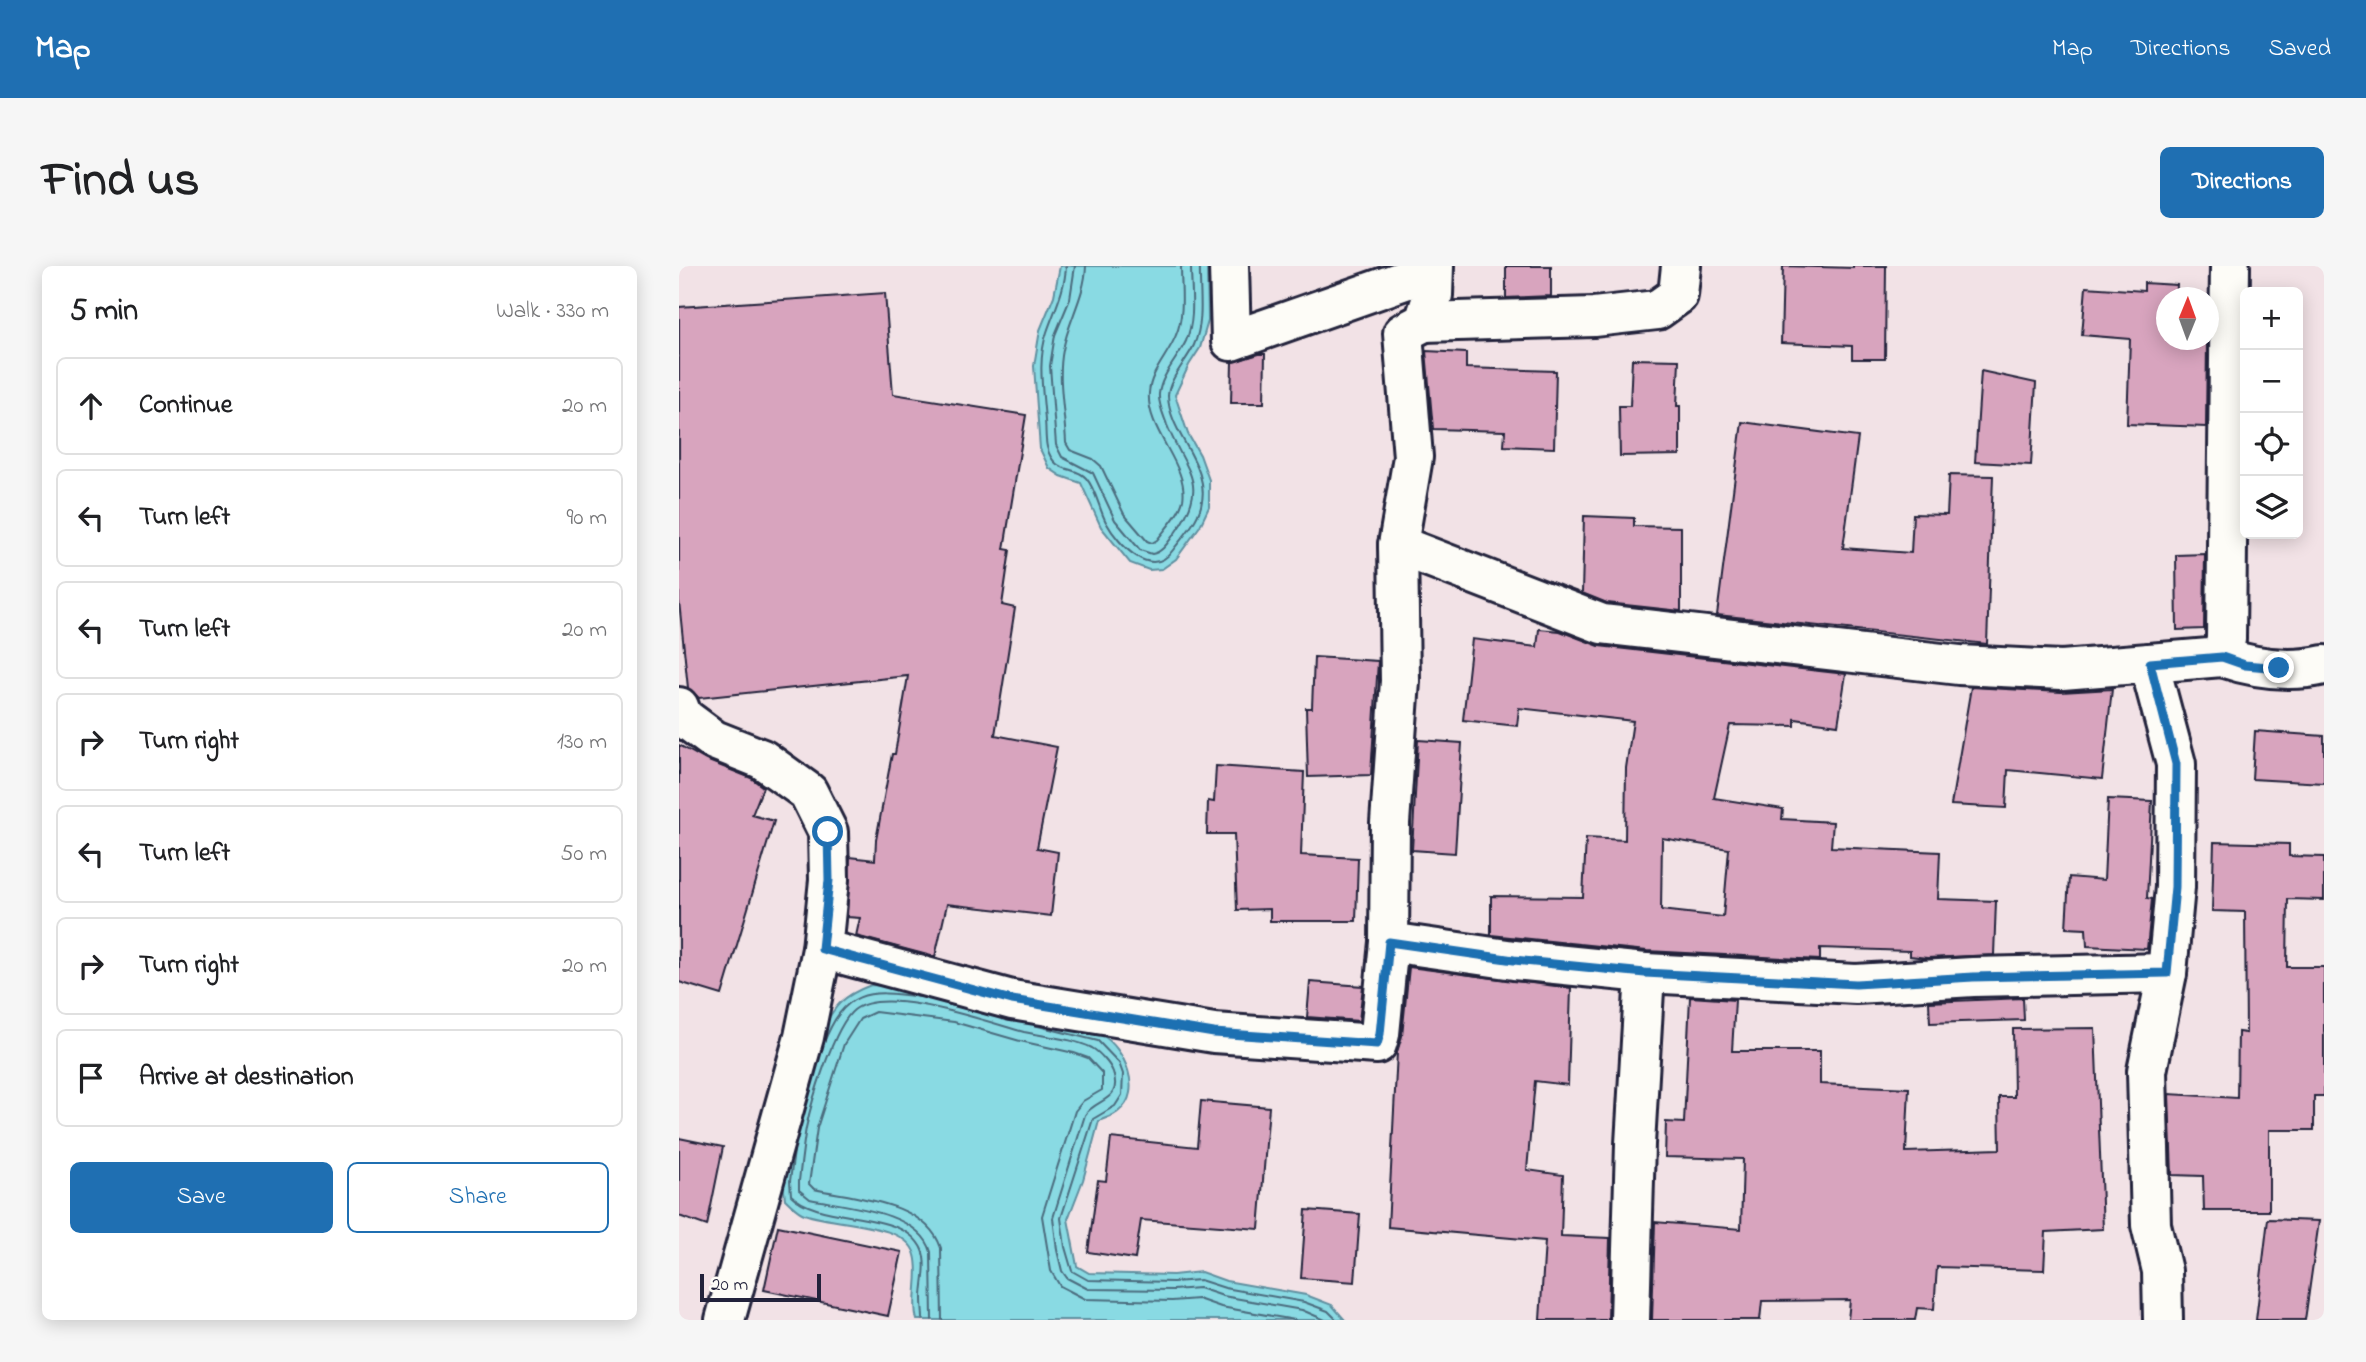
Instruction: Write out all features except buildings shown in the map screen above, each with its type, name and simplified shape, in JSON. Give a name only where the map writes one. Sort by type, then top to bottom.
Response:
[{"type":"street","points":[[1229,266],[1231,341],[1433,268],[1433,295],[1424,322]]},
{"type":"street","points":[[822,949],[936,982],[1036,1004],[1214,1033],[1377,1044],[1389,942],[1390,822],[1400,681],[1398,545],[1413,457],[1403,333],[1424,322],[1594,317],[1657,310],[1678,295],[1681,266]]},
{"type":"street","points":[[2222,657],[2227,639],[2230,266]]},
{"type":"street","points":[[1398,545],[1602,624],[1959,665],[2062,670],[2222,657],[2245,665],[2279,668],[2307,669],[2324,665]]},
{"type":"street","points":[[2150,663],[2176,764],[2175,887],[2167,973],[2147,1071],[2151,1225],[2162,1271],[2163,1320]]},
{"type":"street","points":[[679,707],[683,717],[714,740],[762,759],[809,792],[828,832],[829,880],[822,949],[804,1037],[725,1320]]},
{"type":"street","points":[[1389,942],[1514,960],[1645,973],[1856,984],[1973,977],[2167,973]]},
{"type":"street","points":[[1630,1320],[1635,1144],[1645,973]]},
{"type":"water","points":[[1060,266],[1207,266],[1208,321],[1200,348],[1175,395],[1188,434],[1200,455],[1209,480],[1209,507],[1200,526],[1176,559],[1162,569],[1149,570],[1130,563],[1101,527],[1081,483],[1061,476],[1049,468],[1040,449],[1034,366],[1040,330],[1054,296]]},
{"type":"water","points":[[871,985],[900,987],[1091,1031],[1102,1035],[1117,1050],[1128,1071],[1130,1093],[1119,1111],[1099,1121],[1083,1180],[1068,1219],[1077,1266],[1089,1273],[1173,1275],[1201,1272],[1226,1281],[1306,1295],[1332,1305],[1345,1320],[917,1320],[917,1263],[909,1244],[882,1230],[802,1213],[785,1199],[783,1181],[820,1034],[840,1003],[853,993]]},
{"type":"route","points":[[828,832],[829,880],[822,949],[936,982],[1012,1000],[1214,1033],[1377,1044],[1389,942],[1514,960],[1645,973],[1856,984],[1973,977],[2167,973],[2175,887],[2176,764],[2150,663],[2222,657],[2245,665],[2279,668]]}]
